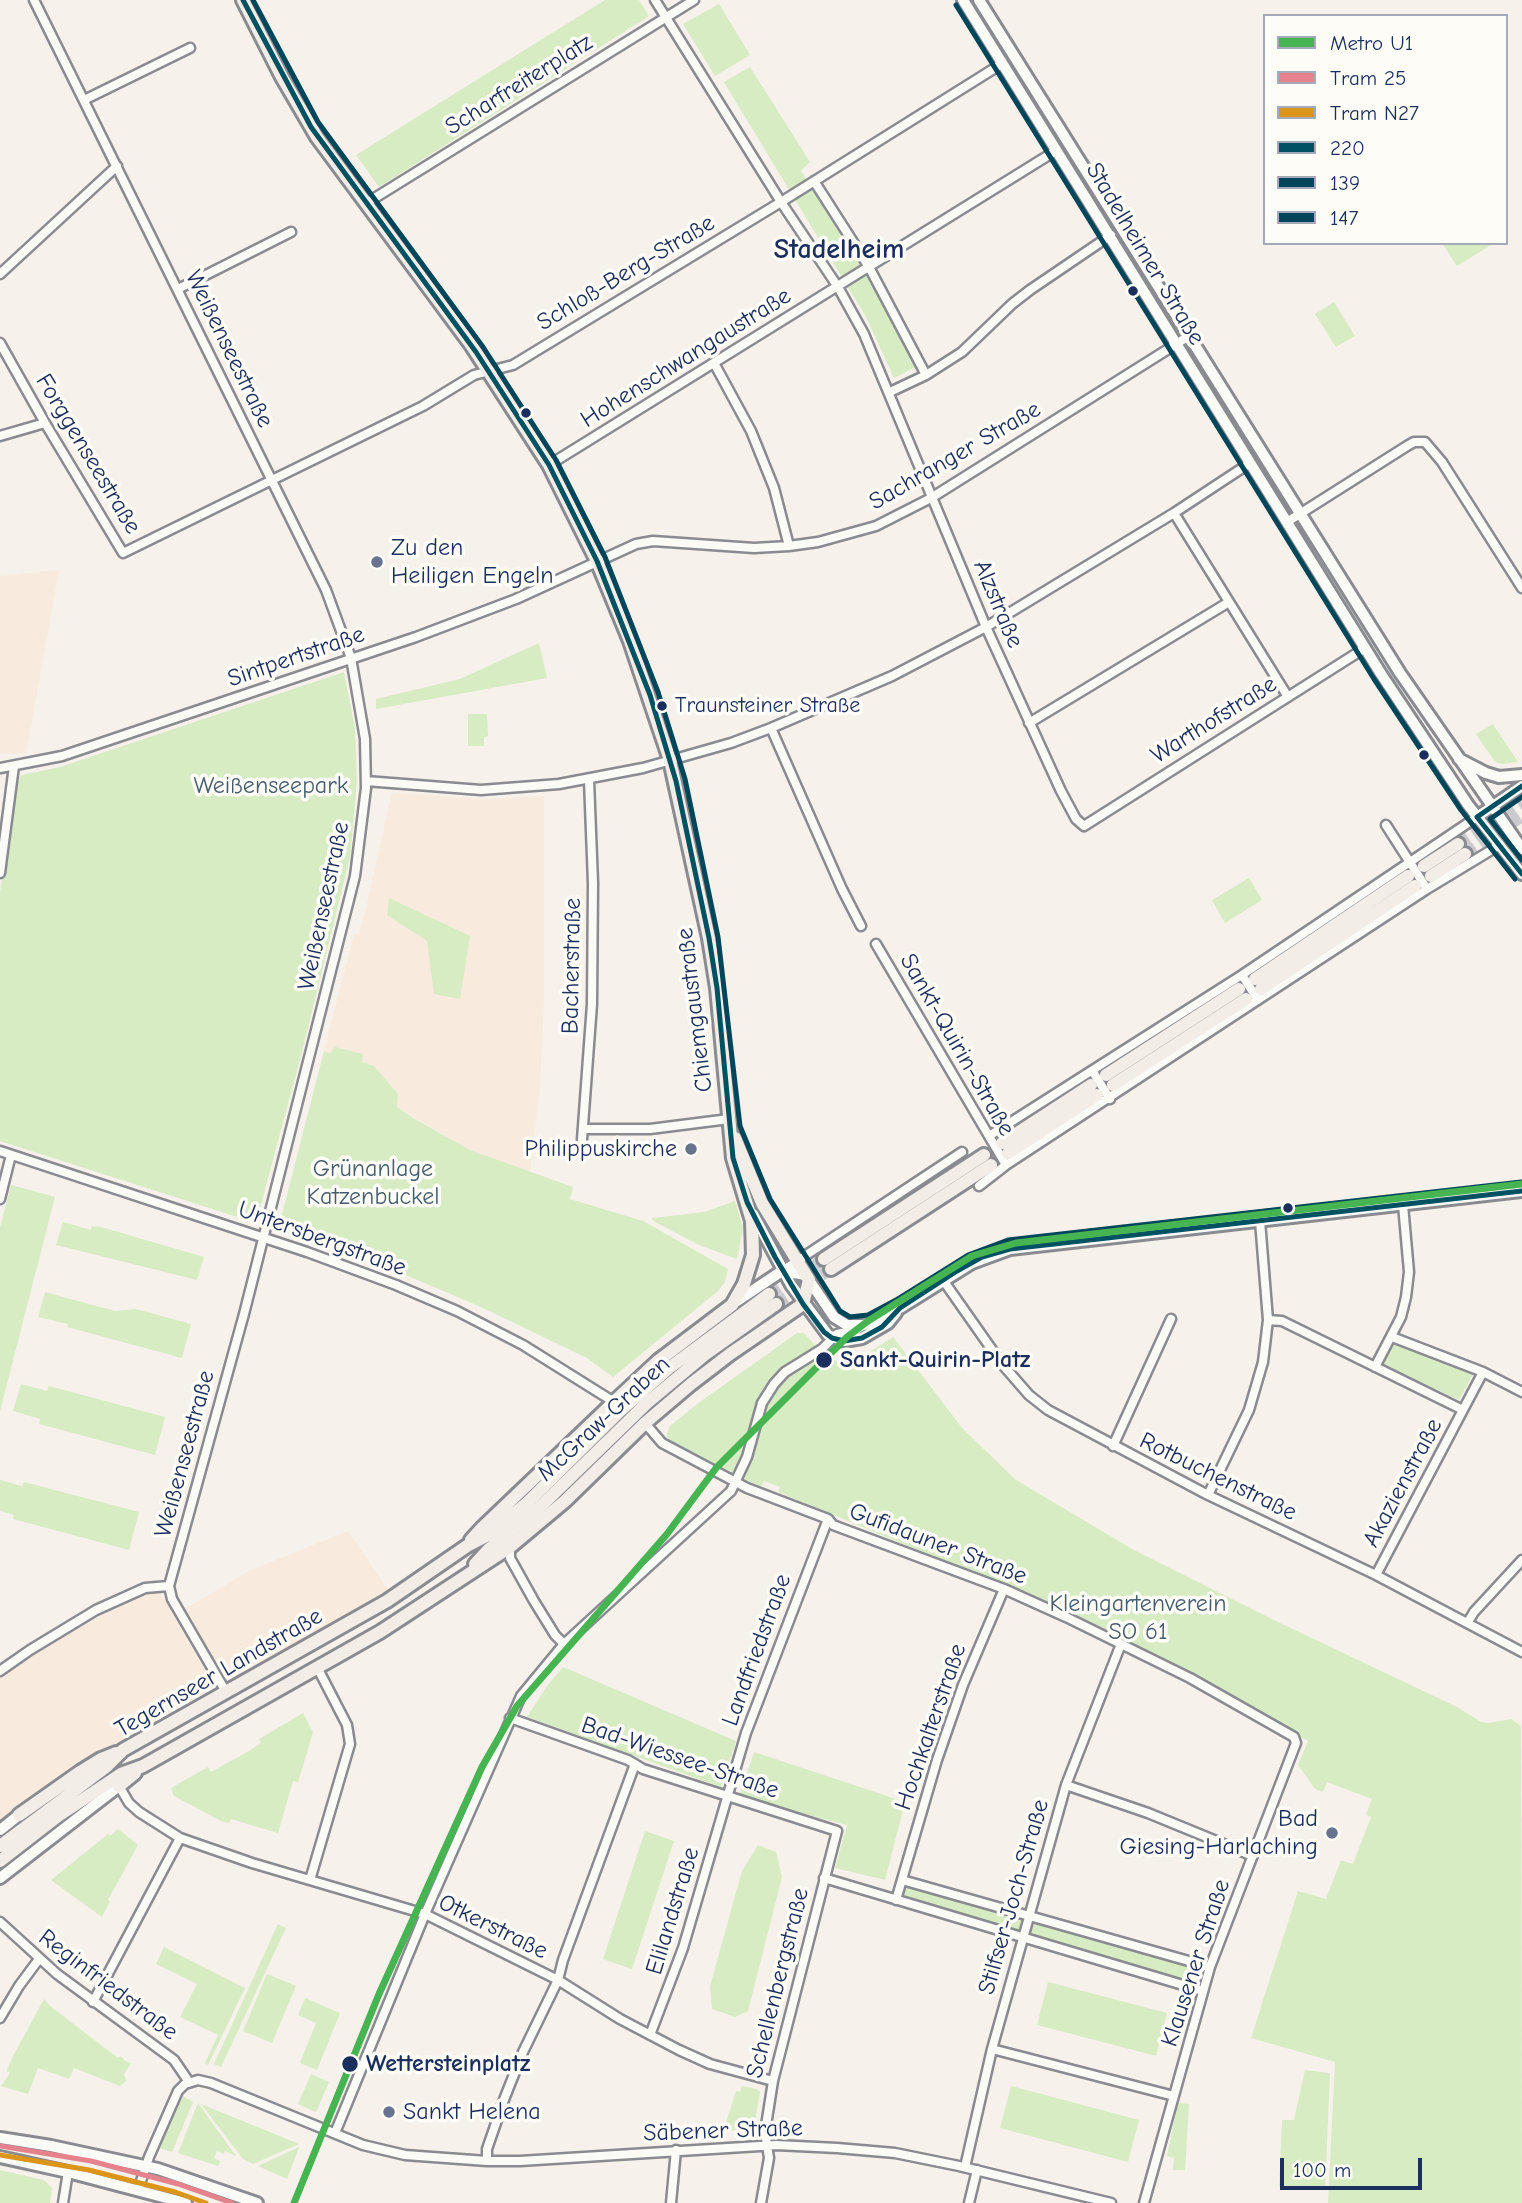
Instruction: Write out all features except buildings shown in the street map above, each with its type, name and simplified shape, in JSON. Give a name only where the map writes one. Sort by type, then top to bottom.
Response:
[{"type":"main road","name":"Chiemgaustraße","points":[[243,0],[307,121],[488,371],[549,465],[597,561],[631,641],[670,760],[709,938],[717,988],[733,1157],[747,1202],[782,1270]]},
{"type":"main road","name":"Stadelheimer Straße","points":[[963,0],[1365,648],[1437,760],[1498,846],[1522,874]]},
{"type":"main road","name":"Stadelheimer Straße","points":[[979,0],[1400,673],[1491,807],[1517,833],[1522,849]]},
{"type":"main road","points":[[1457,758],[1486,774],[1499,777],[1522,775]]},
{"type":"main road","points":[[1477,817],[1522,786]]},
{"type":"main road","points":[[1498,846],[1517,833]]},
{"type":"main road","points":[[1110,1080],[1421,879],[1461,849]]},
{"type":"main road","points":[[1005,1154],[1098,1088]]},
{"type":"main road","name":"Chiemgaustraße","points":[[730,1123],[762,1203],[807,1278]]},
{"type":"main road","points":[[828,1264],[987,1160]]},
{"type":"main road","points":[[782,1270],[807,1278],[834,1317],[847,1325],[864,1325],[900,1308],[982,1257],[1010,1250],[1522,1191]]},
{"type":"main road","points":[[732,1305],[744,1284],[753,1255],[753,1230],[747,1202]]},
{"type":"main road","points":[[782,1270],[803,1304],[824,1332],[832,1338],[844,1341],[862,1338],[888,1323],[900,1308]]},
{"type":"main road","points":[[467,1546],[482,1528],[614,1402],[678,1345],[782,1270]]},
{"type":"main road","points":[[468,1573],[510,1547],[565,1501],[645,1423],[730,1354],[803,1304],[807,1278]]},
{"type":"main road","name":"McGraw-Graben","points":[[467,1546],[488,1535],[526,1504],[620,1411],[669,1368],[731,1320],[772,1299],[647,1403],[538,1509],[488,1550],[468,1573]]},
{"type":"main road","name":"Tegernseer Landstraße","points":[[0,1846],[106,1767],[123,1750],[387,1601],[467,1546]]},
{"type":"main road","name":"Tegernseer Landstraße","points":[[0,1861],[121,1774],[144,1766],[405,1617],[468,1573]]},
{"type":"main road","points":[[0,1830],[101,1759],[123,1750]]},
{"type":"main road","points":[[0,1878],[144,1766]]},
{"type":"main road","points":[[0,2138],[146,2166],[192,2179],[257,2203]]},
{"type":"main road","points":[[0,2157],[186,2203]]},
{"type":"street","name":"Weißenseestraße","points":[[34,0],[326,590],[351,658],[365,739],[366,781],[355,876],[169,1586]]},
{"type":"street","name":"Alzstraße","points":[[655,0],[781,202],[838,287],[864,334],[890,392],[931,498],[1029,723],[1076,819],[1084,825]]},
{"type":"street","name":"Scharfreiterplatz","points":[[365,204],[694,0]]},
{"type":"street","points":[[84,100],[190,48]]},
{"type":"street","name":"Schloß-Berg-Straße","points":[[272,480],[423,406],[467,379],[513,365],[1003,63]]},
{"type":"street","name":"Hohenschwangaustraße","points":[[549,465],[1057,150]]},
{"type":"street","points":[[0,274],[117,166]]},
{"type":"street","points":[[814,181],[869,267],[926,375]]},
{"type":"street","points":[[178,289],[291,232]]},
{"type":"street","points":[[890,392],[926,375],[962,352],[1012,304],[1111,235]]},
{"type":"street","name":"Sachranger Straße","points":[[597,561],[627,547],[653,541],[744,548],[789,546],[818,542],[876,526],[931,498],[1189,335]]},
{"type":"street","name":"Forggenseestraße","points":[[0,343],[123,553],[272,480]]},
{"type":"street","points":[[714,363],[755,442],[774,488],[789,546]]},
{"type":"street","points":[[0,436],[45,423]]},
{"type":"street","points":[[1287,523],[1407,446],[1414,442],[1425,442],[1442,463],[1522,587]]},
{"type":"street","points":[[366,781],[481,790],[589,780],[670,760],[771,728],[892,676],[986,627],[1174,513],[1250,463]]},
{"type":"street","points":[[1174,513],[1288,696]]},
{"type":"street","name":"Sintpertstraße","points":[[0,768],[62,756],[351,658],[516,598],[597,561]]},
{"type":"street","points":[[1029,723],[1229,602]]},
{"type":"street","name":"Warthofstraße","points":[[1084,825],[1365,648]]},
{"type":"street","points":[[771,728],[861,926]]},
{"type":"street","points":[[0,873],[13,766]]},
{"type":"street","name":"Bacherstraße","points":[[581,1153],[593,968],[589,780]]},
{"type":"street","points":[[979,1186],[1005,1154],[1098,1088],[1250,989],[1411,862],[1477,817]]},
{"type":"street","points":[[1386,825],[1421,879],[1498,846]]},
{"type":"street","name":"Sankt-Quirin-Straße","points":[[876,944],[989,1136],[1005,1154]]},
{"type":"street","points":[[989,1136],[1098,1088],[1250,989]]},
{"type":"street","points":[[584,1129],[650,1129],[730,1123]]},
{"type":"street","name":"Untersbergstraße","points":[[0,1151],[344,1264],[457,1311],[523,1345],[614,1402]]},
{"type":"street","points":[[782,1270],[962,1152]]},
{"type":"street","points":[[0,1199],[11,1155]]},
{"type":"street","points":[[1375,1367],[1404,1308],[1408,1285],[1403,1205]]},
{"type":"street","points":[[1208,1495],[1249,1410],[1263,1362],[1268,1320],[1260,1221]]},
{"type":"street","name":"Rotbuchenstraße","points":[[943,1280],[1002,1364],[1029,1395],[1066,1422],[1208,1495],[1376,1575],[1522,1652]]},
{"type":"street","points":[[1113,1446],[1171,1319]]},
{"type":"street","points":[[1268,1320],[1282,1321],[1463,1410]]},
{"type":"street","points":[[138,2190],[178,2091],[189,2082],[211,2082],[335,2133],[425,1914],[521,1696],[564,1644],[723,1498],[736,1482],[747,1457],[767,1393],[785,1372],[817,1353],[837,1334],[856,1330],[864,1325]]},
{"type":"street","points":[[1392,1337],[1483,1372],[1522,1392]]},
{"type":"street","name":"Akazienstraße","points":[[1376,1575],[1483,1372]]},
{"type":"street","name":"Gufidauner Straße","points":[[645,1423],[662,1443],[736,1482],[828,1519],[833,1525],[1004,1589],[1190,1678],[1295,1740]]},
{"type":"street","name":"Landfriedstraße","points":[[727,1796],[754,1711],[828,1519]]},
{"type":"street","points":[[510,1547],[510,1558],[555,1635],[564,1644]]},
{"type":"street","points":[[1468,1622],[1522,1560]]},
{"type":"street","points":[[0,1671],[96,1610],[145,1588],[160,1585],[169,1586],[172,1599],[226,1692]]},
{"type":"street","name":"Hochkalterstraße","points":[[896,1900],[929,1783],[963,1685],[1004,1589]]},
{"type":"street","name":"Stilfser-Joch-Straße","points":[[965,2167],[992,2049],[1066,1785],[1121,1644]]},
{"type":"street","points":[[310,1880],[350,1744],[347,1725],[317,1667]]},
{"type":"street","name":"Bad-Wiessee-Straße","points":[[510,1718],[643,1769],[837,1831]]},
{"type":"street","name":"Klausener Straße","points":[[1144,2203],[1210,1967],[1295,1740]]},
{"type":"street","points":[[487,2161],[487,2149],[505,2097],[523,2052],[558,1980],[635,1765]]},
{"type":"street","points":[[1066,1785],[1253,1856]]},
{"type":"street","name":"Otkerstraße","points":[[119,1786],[129,1803],[139,1812],[180,1838],[211,1850],[425,1914],[558,1980],[650,2035],[710,2064],[773,2081]]},
{"type":"street","name":"Elilandstraße","points":[[650,2035],[679,1959],[727,1796]]},
{"type":"street","name":"Schellenbergstraße","points":[[761,2203],[769,2158],[765,2132],[773,2081],[837,1831]]},
{"type":"street","points":[[93,2001],[180,1838]]},
{"type":"street","points":[[824,1878],[1203,1991]]},
{"type":"street","points":[[902,1880],[1210,1967]]},
{"type":"street","name":"Reginfriedstraße","points":[[0,1922],[39,1959],[174,2060],[189,2082]]},
{"type":"street","points":[[0,2018],[39,1959]]},
{"type":"street","points":[[992,2049],[1174,2096]]},
{"type":"street","name":"Säbener Straße","points":[[335,2133],[363,2145],[405,2155],[487,2161],[765,2145],[895,2153],[965,2167],[1111,2203]]},
{"type":"street","points":[[671,2203],[676,2150]]},
{"type":"street","points":[[970,2203],[977,2170]]},
{"type":"street","points":[[63,2203],[68,2172]]},
{"type":"shaded area","points":[[59,570],[26,753],[0,754],[0,576]]},
{"type":"shaded area","points":[[392,793],[483,799],[544,796],[544,1000],[540,1086],[530,1172],[470,1150],[396,1107],[398,1094],[374,1066],[324,1051],[354,934],[359,934],[365,912]]},
{"type":"shaded area","points":[[348,1531],[388,1590],[237,1676],[224,1675],[183,1610],[251,1570]]},
{"type":"shaded area","points":[[148,1591],[159,1593],[166,1601],[207,1675],[210,1674],[213,1685],[211,1689],[99,1754],[0,1824],[0,1676],[67,1632]]},
{"type":"green space","points":[[605,0],[639,0],[649,16],[379,187],[356,155]]},
{"type":"green space","points":[[719,4],[750,55],[715,76],[683,24]]},
{"type":"green space","points":[[750,67],[810,162],[801,171],[881,299],[916,367],[894,378],[866,317],[724,82]]},
{"type":"green space","points":[[1443,245],[1491,245],[1457,266]]},
{"type":"green space","points":[[1334,302],[1355,336],[1336,347],[1315,314]]},
{"type":"green space","points":[[539,643],[547,678],[376,709],[376,699],[460,679]]},
{"type":"green space","name":"Weißenseepark","points":[[344,672],[355,728],[357,782],[350,857],[256,1223],[0,1141],[0,892],[17,784],[21,775],[60,767]]},
{"type":"green space","points":[[468,714],[487,714],[488,736],[484,737],[484,746],[468,746]]},
{"type":"green space","points":[[1493,724],[1518,762],[1495,762],[1476,734]]},
{"type":"green space","points":[[1249,878],[1262,900],[1225,923],[1212,900]]},
{"type":"green space","points":[[389,898],[470,936],[460,999],[434,994],[427,941],[387,915]]},
{"type":"green space","name":"Grünanlage Katzenbuckel","points":[[335,1047],[363,1054],[362,1062],[374,1066],[398,1094],[397,1107],[413,1118],[470,1150],[573,1187],[570,1199],[643,1221],[728,1269],[725,1282],[718,1291],[613,1377],[587,1358],[481,1307],[401,1273],[278,1230],[324,1051],[330,1053]]},
{"type":"green space","points":[[11,1185],[55,1197],[0,1411],[0,1227]]},
{"type":"green space","points":[[735,1201],[743,1228],[737,1259],[699,1245],[653,1221],[652,1218],[704,1212]]},
{"type":"green space","points":[[63,1222],[91,1230],[92,1226],[101,1227],[204,1257],[197,1280],[56,1245]]},
{"type":"green space","points":[[45,1292],[115,1311],[136,1309],[191,1324],[182,1358],[38,1317]]},
{"type":"green space","name":"Kleingartenverein SO 61","points":[[797,1333],[804,1333],[836,1361],[848,1362],[860,1358],[893,1337],[962,1428],[1016,1480],[1132,1549],[1457,1707],[1481,1722],[1511,1719],[1521,1726],[1522,2203],[1328,2203],[1335,2062],[1251,2038],[1298,1891],[1326,1899],[1341,1860],[1353,1864],[1371,1817],[1366,1815],[1372,1799],[1327,1782],[1323,1792],[1315,1789],[1298,1765],[1308,1741],[1194,1675],[1051,1605],[778,1492],[780,1487],[764,1481],[761,1487],[669,1440],[666,1436],[670,1426]]},
{"type":"green space","points":[[1394,1342],[1473,1374],[1459,1400],[1382,1364]]},
{"type":"green space","points":[[21,1384],[47,1391],[49,1386],[165,1417],[155,1455],[39,1424],[40,1419],[13,1411]]},
{"type":"green space","points":[[0,1480],[22,1486],[24,1482],[139,1512],[129,1550],[13,1519],[14,1515],[0,1511]]},
{"type":"green space","points":[[563,1667],[736,1741],[721,1787],[527,1717]]},
{"type":"green space","points":[[303,1713],[313,1732],[298,1782],[293,1781],[278,1833],[231,1819],[229,1823],[221,1821],[174,1796],[171,1788],[208,1767],[211,1772],[249,1751],[261,1743],[259,1739]]},
{"type":"green space","points":[[754,1752],[905,1802],[885,1880],[835,1868],[847,1825],[739,1797]]},
{"type":"green space","points":[[118,1829],[138,1845],[108,1900],[110,1901],[102,1917],[51,1880]]},
{"type":"green space","points":[[645,1831],[674,1841],[632,1969],[603,1959]]},
{"type":"green space","points":[[758,1845],[776,1852],[782,1877],[748,2011],[735,2017],[712,2009],[710,1986],[742,1871]]},
{"type":"green space","points":[[906,1881],[1024,1916],[1020,1931],[901,1896]]},
{"type":"green space","points":[[1035,1921],[1201,1970],[1197,1985],[1031,1935]]},
{"type":"green space","points":[[278,1924],[286,1928],[221,2067],[214,2064]]},
{"type":"green space","points":[[164,1947],[245,1988],[208,2065],[205,2063],[218,2035],[180,2017],[197,1984],[156,1964]]},
{"type":"green space","points":[[267,1974],[296,1986],[272,2043],[243,2031]]},
{"type":"green space","points":[[1048,1982],[1167,2013],[1156,2056],[1037,2025]]},
{"type":"green space","points":[[305,1998],[340,2013],[317,2070],[300,2063],[316,2023],[298,2015]]},
{"type":"green space","points":[[44,1999],[118,2058],[121,2056],[131,2063],[124,2074],[126,2081],[120,2086],[74,2068],[69,2079],[38,2068],[28,2094],[1,2086],[10,2073],[7,2071],[11,2060]]},
{"type":"green space","points":[[1305,2070],[1330,2073],[1325,2190],[1279,2187],[1282,2120],[1294,2120]]},
{"type":"green space","points":[[311,2074],[329,2082],[316,2112],[298,2104]]},
{"type":"green space","points":[[742,2086],[760,2092],[754,2127],[727,2131],[725,2126],[736,2091],[740,2092]]},
{"type":"green space","points":[[1011,2086],[1139,2120],[1128,2162],[1000,2128]]},
{"type":"green space","points":[[183,2096],[193,2102],[172,2152],[160,2148]]},
{"type":"green space","points":[[198,2103],[236,2156],[217,2151],[214,2158],[220,2161],[218,2166],[178,2153]]},
{"type":"green space","points":[[1178,2103],[1189,2104],[1185,2170],[1173,2170],[1174,2158],[1167,2156]]},
{"type":"green space","points":[[201,2104],[299,2144],[253,2164],[243,2159]]},
{"type":"green space","points":[[299,2147],[287,2179],[258,2166]]},
{"type":"green space","points":[[0,2170],[44,2180],[52,2188],[50,2203],[0,2203]]},
{"type":"tunnel","points":[[1458,844],[1522,802]]},
{"type":"tunnel","points":[[1465,854],[1522,816]]},
{"type":"tunnel","points":[[769,1294],[824,1259]]},
{"type":"tunnel","points":[[776,1304],[831,1269]]},
{"type":"metro line","name":"U1","points":[[294,2203],[379,1994],[482,1767],[517,1706],[667,1534],[716,1468],[847,1337],[972,1256],[1016,1243],[1522,1184]]},
{"type":"tram line","name":"25","points":[[0,2146],[91,2161],[178,2184],[232,2203]]},
{"type":"tram line","name":"N27","points":[[0,2155],[89,2170],[175,2192],[206,2203]]},
{"type":"transit line","name":"220","points":[[243,0],[311,127],[476,352],[549,465],[597,561],[650,695],[676,781],[717,988],[733,1158],[747,1202],[775,1257],[803,1304],[824,1332],[832,1338],[844,1341],[862,1338],[882,1327],[900,1308],[957,1271],[982,1257],[1010,1249],[1522,1191]]},
{"type":"transit line","name":"147","points":[[253,0],[318,122],[483,347],[556,460],[605,557],[658,692],[685,779],[718,937],[740,1126],[770,1199],[840,1311],[850,1317],[868,1315],[968,1255],[1008,1240],[1521,1182]]},
{"type":"transit line","name":"139","points":[[956,5],[1374,679],[1461,810],[1515,879]]},
{"type":"transit line","name":"220","points":[[1477,817],[1522,786]]},
{"type":"transit line","name":"147","points":[[1522,797],[1490,819],[1522,860]]},
{"type":"transit line","name":"220","points":[[1477,817],[1522,874]]},
{"type":"place","name":"Zu den Heiligen Engeln","points":[[377,562]]},
{"type":"place","name":"Traunsteiner Straße","points":[[662,706]]},
{"type":"place","name":"Philippuskirche","points":[[691,1149]]},
{"type":"place","name":"Sankt-Quirin-Platz","points":[[824,1360]]},
{"type":"place","name":"Bad Giesing-Harlaching","points":[[1332,1833]]},
{"type":"place","name":"Wettersteinplatz","points":[[350,2064]]},
{"type":"place","name":"Sankt Helena","points":[[389,2112]]},
{"type":"district","name":"Stadelheim","points":[[839,250]]}]
